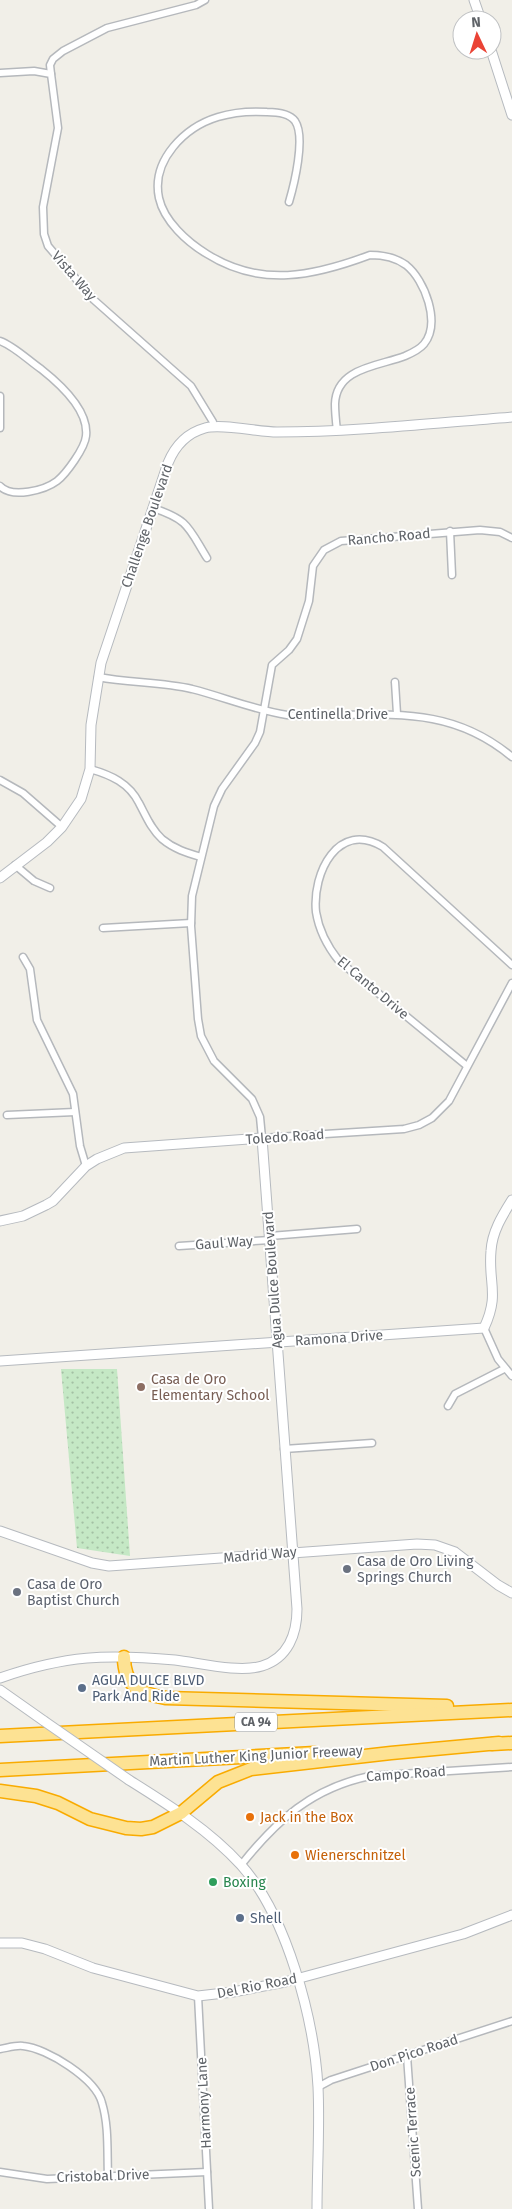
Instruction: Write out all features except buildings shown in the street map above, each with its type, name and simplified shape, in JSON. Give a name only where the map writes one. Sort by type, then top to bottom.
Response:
[{"type":"highway","points":[[124,1657],[126,1675],[131,1683],[143,1692],[166,1698],[512,1710]]},
{"type":"highway","name":"CA 94","points":[[0,1736],[512,1710]]},
{"type":"highway","points":[[0,1791],[36,1796],[58,1803],[90,1819],[126,1828],[141,1829],[153,1827],[181,1813],[218,1782],[251,1769],[391,1752],[499,1743]]},
{"type":"highway","name":"Martin Luther King Junior Freeway","points":[[0,1770],[512,1743]]},
{"type":"street","points":[[0,73],[34,71],[51,74],[50,65],[53,59],[63,51],[107,28],[196,5],[205,0]]},
{"type":"street","points":[[495,60],[509,99],[512,115]]},
{"type":"street","name":"Vista Way","points":[[51,74],[58,128],[43,207],[44,234],[48,246],[94,300],[191,386],[213,422],[213,426]]},
{"type":"street","points":[[289,202],[296,175],[298,128],[294,120],[276,112],[234,113],[202,123],[187,133],[174,146],[162,164],[158,178],[159,198],[163,211],[170,221],[197,247],[229,266],[266,275],[291,276],[328,270],[370,255],[377,255],[397,260],[415,275],[431,310],[432,323],[427,339],[417,351],[353,373],[342,386],[335,402],[337,431]]},
{"type":"street","points":[[0,341],[48,375],[77,405],[84,420],[86,437],[78,454],[58,480],[45,488],[20,492],[3,490],[0,486]]},
{"type":"street","points":[[0,396],[0,428]]},
{"type":"street","name":"Challenge Boulevard","points":[[0,878],[62,828],[81,799],[90,769],[92,725],[101,663],[153,508],[175,450],[189,435],[213,426],[274,432],[337,431],[512,417]]},
{"type":"street","points":[[153,508],[174,515],[185,522],[207,558]]},
{"type":"street","name":"Rancho Road","points":[[264,711],[272,665],[289,650],[297,639],[308,601],[314,566],[324,550],[342,541],[450,531],[487,530],[500,532],[512,538]]},
{"type":"street","points":[[450,531],[452,576]]},
{"type":"street","name":"Centinella Drive","points":[[98,677],[126,682],[162,683],[193,689],[264,711],[302,716],[397,714],[425,716],[460,726],[483,736],[512,757]]},
{"type":"street","points":[[396,682],[397,714]]},
{"type":"street","name":"Agua Dulce Boulevard","points":[[0,1678],[37,1665],[94,1656],[247,1668],[261,1666],[275,1660],[291,1642],[297,1623],[278,1342],[260,1117],[252,1099],[214,1061],[201,1036],[191,923],[192,896],[214,806],[222,789],[255,743],[260,732],[264,711]]},
{"type":"street","points":[[90,769],[106,773],[126,785],[136,797],[150,825],[168,843],[182,851],[201,857]]},
{"type":"street","points":[[0,780],[23,792],[62,828]]},
{"type":"street","name":"El Canto Drive","points":[[467,1066],[339,961],[328,946],[321,930],[316,903],[319,880],[330,854],[348,841],[354,840],[366,840],[383,847],[512,965]]},
{"type":"street","points":[[15,866],[34,881],[50,888]]},
{"type":"street","points":[[104,928],[191,923]]},
{"type":"street","points":[[23,957],[30,969],[37,1020],[73,1094],[80,1146],[86,1166]]},
{"type":"street","name":"Toledo Road","points":[[0,1221],[23,1216],[53,1201],[86,1166],[97,1159],[124,1148],[397,1129],[419,1125],[432,1118],[449,1101],[512,983]]},
{"type":"street","points":[[7,1115],[75,1112]]},
{"type":"street","points":[[512,1200],[493,1238],[490,1252],[493,1298],[489,1317],[484,1328],[498,1359],[504,1369],[512,1376]]},
{"type":"street","name":"Gaul Way","points":[[179,1246],[357,1229]]},
{"type":"street","name":"Ramona Drive","points":[[0,1361],[484,1328]]},
{"type":"street","points":[[448,1406],[455,1394],[504,1369]]},
{"type":"street","points":[[284,1449],[372,1443]]},
{"type":"street","name":"Madrid Way","points":[[0,1532],[92,1563],[109,1566],[417,1544],[435,1545],[455,1552],[512,1593]]},
{"type":"street","points":[[0,1690],[129,1780],[181,1813],[241,1865],[268,1902],[282,1932],[311,2032],[318,2087],[317,2209]]},
{"type":"street","name":"Campo Road","points":[[241,1865],[297,1808],[319,1792],[354,1779],[370,1776],[512,1767]]},
{"type":"street","name":"Del Rio Road","points":[[0,1942],[22,1943],[45,1949],[93,1968],[198,1996],[234,1992],[297,1979],[463,1934],[512,1915]]},
{"type":"street","name":"Harmony Lane","points":[[198,1996],[209,2209]]},
{"type":"street","name":"Don Pico Road","points":[[318,2087],[331,2080],[512,2021]]},
{"type":"street","points":[[0,2049],[22,2046],[40,2050],[80,2075],[94,2088],[102,2102],[105,2116],[108,2176]]},
{"type":"street","name":"Scenic Terrace","points":[[407,2056],[418,2209]]},
{"type":"street","name":"Cristobal Drive","points":[[0,2172],[48,2179],[208,2172]]},
{"type":"green space","points":[[61,1369],[117,1369],[130,1556],[77,1548]]},
{"type":"place","name":"Casa de Oro Elementary School","points":[[141,1387]]},
{"type":"place","name":"Casa de Oro Living Springs Church","points":[[347,1569]]},
{"type":"place","name":"Casa de Oro Baptist Church","points":[[17,1592]]},
{"type":"place","name":"AGUA DULCE BLVD Park And Ride","points":[[82,1688]]},
{"type":"place","name":"Jack in the Box","points":[[250,1817]]},
{"type":"place","name":"Wienerschnitzel","points":[[295,1855]]},
{"type":"place","name":"Boxing","points":[[213,1882]]},
{"type":"place","name":"Shell","points":[[240,1918]]}]
